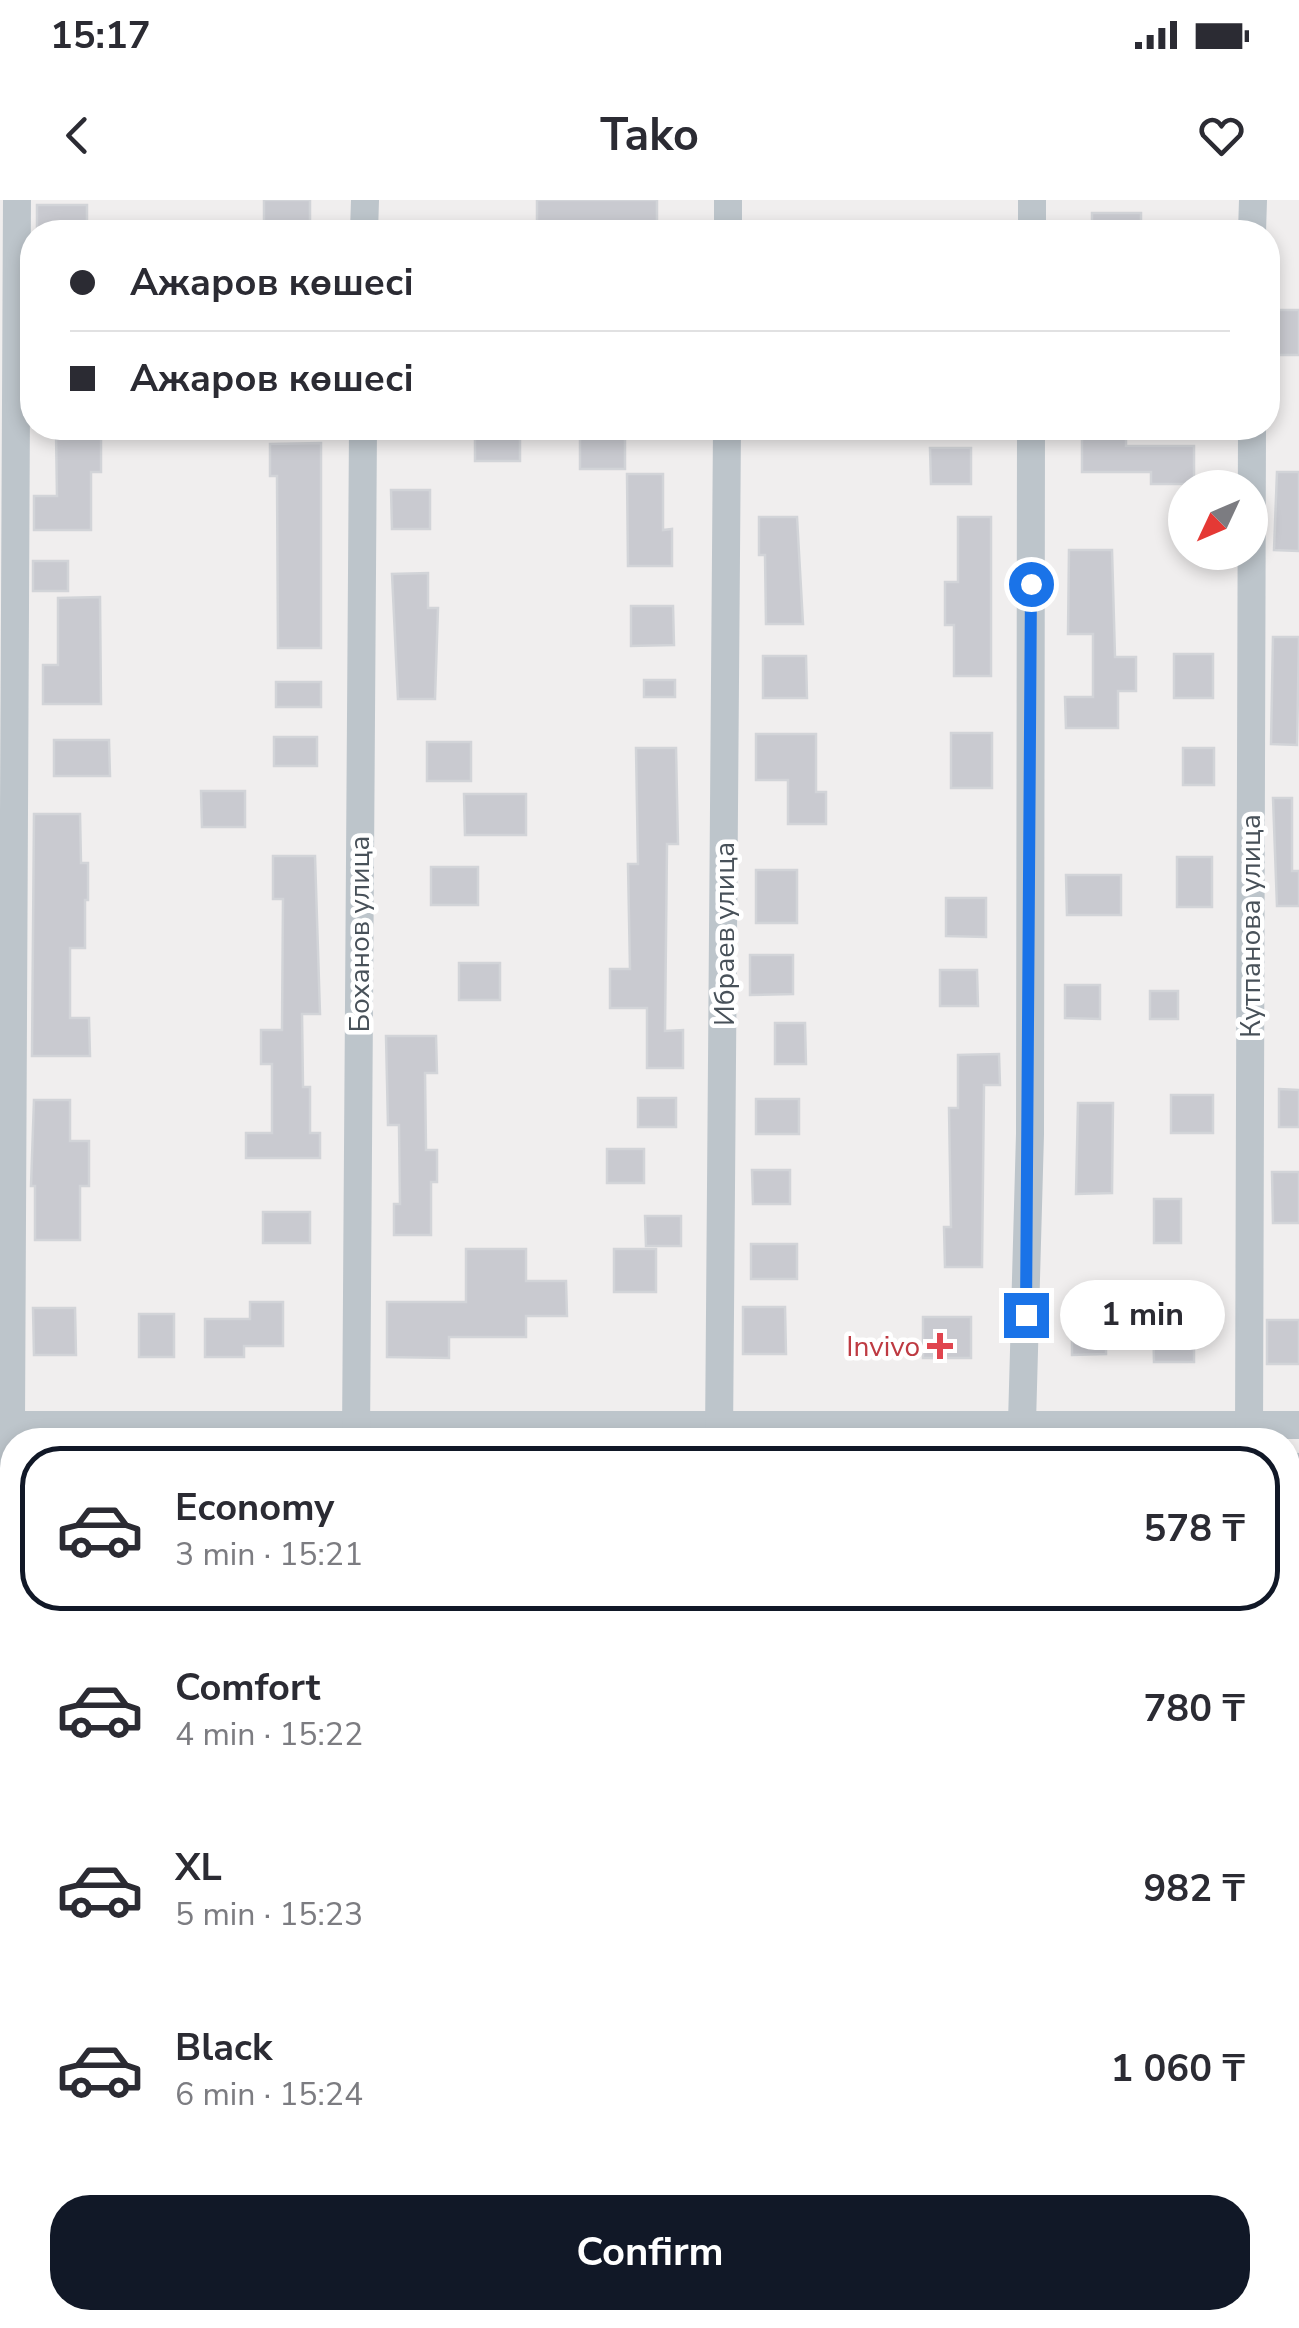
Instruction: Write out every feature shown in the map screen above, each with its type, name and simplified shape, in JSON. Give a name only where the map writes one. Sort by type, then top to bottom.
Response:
[{"type":"street","points":[[17,200],[5,1425],[155,1428]]},
{"type":"street","name":"Боханов улица","points":[[356,1428],[363,440]]},
{"type":"street","name":"Ибраев улица","points":[[720,1428],[727,440]]},
{"type":"street","points":[[1024,1428],[1030,1134],[1031,440]]},
{"type":"street","name":"Кутпанова улица","points":[[1249,1428],[1252,440]]},
{"type":"building","points":[[264,200],[310,200],[310,220],[264,220]]},
{"type":"building","points":[[537,200],[657,200],[657,220],[537,220]]},
{"type":"building","points":[[37,205],[87,205],[87,220],[37,220]]},
{"type":"building","points":[[1092,213],[1141,213],[1141,220],[1092,220]]},
{"type":"building","points":[[1280,310],[1299,310],[1299,355],[1280,355]]},
{"type":"building","points":[[56,440],[101,440],[101,472],[91,472],[91,530],[34,530],[34,496],[57,496]]},
{"type":"building","points":[[475,440],[520,440],[520,461],[475,461]]},
{"type":"building","points":[[580,440],[625,440],[625,469],[580,469]]},
{"type":"building","points":[[1082,440],[1126,440],[1126,446],[1194,446],[1194,470],[1168,470],[1168,484],[1151,484],[1151,472],[1082,472]]},
{"type":"building","points":[[321,443],[321,648],[278,648],[277,476],[270,476],[270,444]]},
{"type":"building","points":[[930,448],[971,448],[971,484],[931,484]]},
{"type":"building","points":[[1277,472],[1299,472],[1299,551],[1274,550]]},
{"type":"building","points":[[627,474],[663,474],[663,530],[672,529],[672,566],[628,566]]},
{"type":"building","points":[[391,490],[430,490],[430,529],[392,529]]},
{"type":"building","points":[[759,517],[797,517],[803,624],[766,624],[765,555],[759,555]]},
{"type":"building","points":[[958,517],[991,517],[991,676],[954,676],[954,625],[945,625],[945,582],[958,582]]},
{"type":"building","points":[[1069,550],[1112,550],[1115,657],[1136,657],[1136,691],[1118,691],[1118,728],[1066,728],[1065,697],[1093,697],[1093,634],[1068,634]]},
{"type":"building","points":[[33,561],[68,561],[68,591],[33,591]]},
{"type":"building","points":[[428,573],[428,608],[438,608],[435,699],[398,699],[392,574]]},
{"type":"building","points":[[100,597],[101,704],[43,704],[43,665],[58,665],[58,598]]},
{"type":"building","points":[[631,606],[673,606],[674,645],[631,646]]},
{"type":"building","points":[[1273,637],[1299,637],[1297,745],[1271,744]]},
{"type":"building","points":[[1174,654],[1213,654],[1213,698],[1174,698]]},
{"type":"building","points":[[763,656],[806,656],[807,698],[763,698]]},
{"type":"building","points":[[644,680],[675,680],[675,697],[644,697]]},
{"type":"building","points":[[276,682],[321,682],[321,707],[276,707]]},
{"type":"building","points":[[951,733],[992,733],[992,788],[951,788]]},
{"type":"building","points":[[756,734],[816,734],[816,792],[826,792],[826,824],[788,824],[788,780],[756,780]]},
{"type":"building","points":[[274,737],[317,737],[317,766],[274,766]]},
{"type":"building","points":[[54,740],[109,740],[110,776],[54,776]]},
{"type":"building","points":[[427,742],[471,742],[471,781],[427,781]]},
{"type":"building","points":[[636,748],[676,748],[678,844],[667,844],[665,1031],[683,1030],[683,1068],[647,1068],[647,1008],[610,1008],[610,969],[630,969],[628,864],[638,864]]},
{"type":"building","points":[[1183,748],[1214,748],[1214,785],[1183,785]]},
{"type":"building","points":[[201,791],[245,791],[245,827],[202,827]]},
{"type":"building","points":[[464,794],[526,794],[526,835],[465,835]]},
{"type":"building","points":[[1273,798],[1292,798],[1292,871],[1299,871],[1299,906],[1277,906]]},
{"type":"building","points":[[34,814],[80,814],[81,863],[88,863],[88,900],[85,948],[70,948],[70,1018],[89,1018],[90,1056],[32,1056]]},
{"type":"building","points":[[273,856],[315,856],[320,1014],[302,1014],[303,1087],[310,1087],[310,1133],[320,1133],[320,1158],[246,1158],[246,1133],[272,1133],[272,1064],[261,1064],[261,1030],[282,1030],[283,899],[273,899]]},
{"type":"building","points":[[1177,857],[1212,857],[1212,907],[1177,907]]},
{"type":"building","points":[[431,867],[478,867],[478,905],[431,905]]},
{"type":"building","points":[[756,870],[797,870],[797,923],[756,923]]},
{"type":"building","points":[[1066,875],[1121,875],[1121,915],[1067,915]]},
{"type":"building","points":[[946,898],[986,898],[986,937],[946,936]]},
{"type":"building","points":[[750,955],[793,955],[793,994],[750,995]]},
{"type":"building","points":[[459,963],[500,963],[500,1000],[459,1000]]},
{"type":"building","points":[[940,970],[977,970],[978,1006],[940,1006]]},
{"type":"building","points":[[1065,985],[1100,985],[1100,1019],[1065,1018]]},
{"type":"building","points":[[1150,991],[1178,991],[1178,1019],[1150,1019]]},
{"type":"building","points":[[775,1023],[805,1023],[806,1064],[775,1064]]},
{"type":"building","points":[[386,1036],[436,1036],[437,1073],[425,1073],[426,1150],[437,1150],[437,1182],[431,1182],[431,1235],[394,1235],[394,1204],[400,1204],[399,1125],[388,1125]]},
{"type":"building","points":[[999,1054],[1000,1085],[984,1085],[982,1267],[945,1267],[944,1227],[951,1227],[949,1108],[958,1108],[958,1055]]},
{"type":"building","points":[[1279,1089],[1299,1090],[1299,1127],[1279,1127]]},
{"type":"building","points":[[1171,1095],[1213,1095],[1213,1133],[1171,1133]]},
{"type":"building","points":[[638,1098],[676,1098],[676,1127],[638,1127]]},
{"type":"building","points":[[756,1099],[799,1099],[799,1134],[756,1134]]},
{"type":"building","points":[[34,1100],[70,1100],[70,1141],[89,1141],[89,1186],[80,1186],[80,1240],[35,1240],[35,1186],[31,1186]]},
{"type":"building","points":[[1078,1103],[1113,1103],[1112,1193],[1076,1194]]},
{"type":"building","points":[[607,1149],[644,1149],[644,1183],[607,1183]]},
{"type":"building","points":[[752,1170],[790,1170],[790,1204],[753,1204]]},
{"type":"building","points":[[1272,1172],[1299,1172],[1299,1223],[1273,1223]]},
{"type":"building","points":[[1154,1199],[1181,1199],[1181,1243],[1154,1243]]},
{"type":"building","points":[[263,1212],[310,1212],[310,1243],[263,1243]]},
{"type":"building","points":[[645,1216],[681,1216],[681,1246],[646,1246]]},
{"type":"building","points":[[751,1244],[797,1244],[797,1279],[751,1279]]},
{"type":"building","points":[[466,1249],[526,1249],[526,1281],[566,1281],[567,1316],[526,1316],[526,1337],[449,1337],[449,1358],[387,1357],[387,1302],[466,1302]]},
{"type":"building","points":[[614,1249],[656,1249],[656,1292],[614,1292]]},
{"type":"building","points":[[250,1302],[283,1302],[283,1346],[244,1346],[244,1357],[205,1357],[205,1319],[250,1319]]},
{"type":"building","points":[[743,1307],[785,1307],[786,1354],[743,1354]]},
{"type":"building","points":[[33,1308],[75,1308],[76,1355],[34,1355]]},
{"type":"building","points":[[1072,1309],[1106,1309],[1106,1354],[1072,1355]]},
{"type":"building","points":[[139,1314],[174,1314],[174,1357],[139,1357]]},
{"type":"building","points":[[1153,1314],[1194,1314],[1194,1362],[1154,1362]]},
{"type":"building","points":[[923,1317],[971,1317],[971,1358],[923,1358]]},
{"type":"building","points":[[1267,1320],[1299,1320],[1299,1364],[1267,1364]]},
{"type":"place","name":"Invivo","points":[[940,1346]]},
{"type":"route","points":[[1026,1315],[1031,584]]}]
